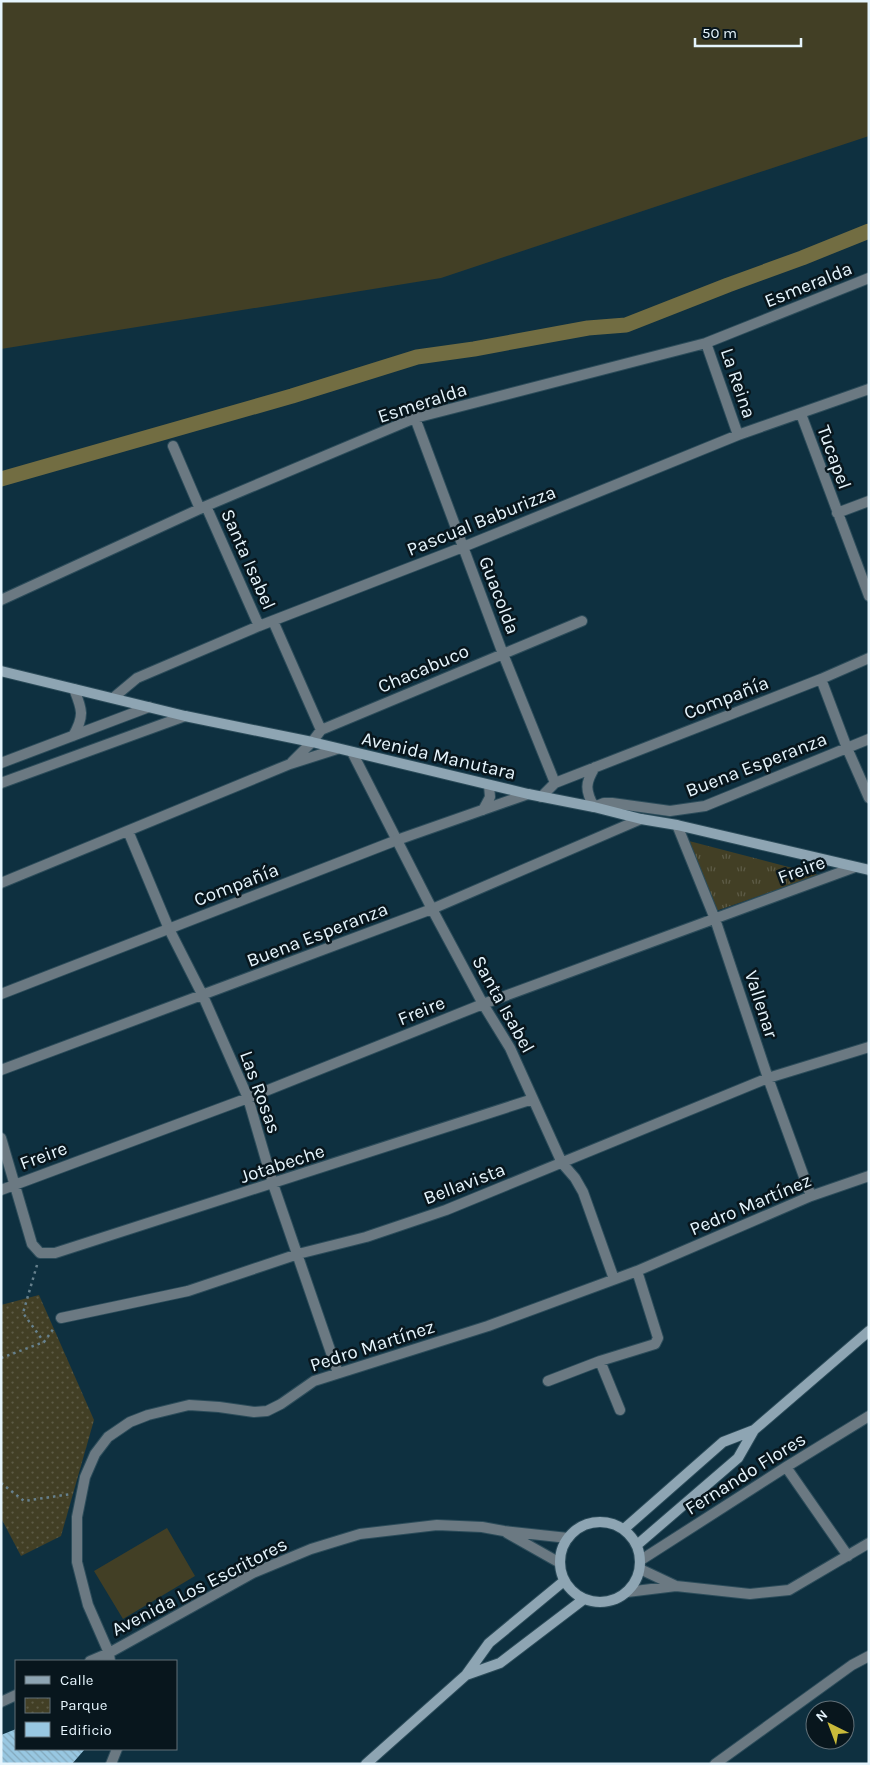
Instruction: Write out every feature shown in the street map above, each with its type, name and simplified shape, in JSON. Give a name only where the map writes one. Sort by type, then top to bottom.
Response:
[{"type":"main road","name":"Avenida Manutara","points":[[1,671],[185,716],[312,742],[541,797],[677,825],[869,870]]},
{"type":"main road","points":[[637,1545],[738,1458],[754,1430],[869,1331]]},
{"type":"main road","points":[[624,1529],[723,1442],[754,1430]]},
{"type":"main road","points":[[590,1522],[608,1522],[624,1529],[631,1535],[637,1545],[640,1565],[633,1586],[619,1597],[602,1602],[584,1599],[576,1594],[564,1581],[560,1563],[560,1554],[568,1538],[574,1531],[590,1522]]},
{"type":"main road","points":[[366,1764],[466,1675],[489,1644],[564,1581]]},
{"type":"main road","points":[[466,1675],[500,1663],[584,1599]]},
{"type":"street","name":"Esmeralda","points":[[1,600],[203,507],[415,418],[706,343],[869,278]]},
{"type":"street","name":"La Reina","points":[[706,343],[738,435]]},
{"type":"street","name":"Pascual Baburizza","points":[[113,698],[137,678],[259,626],[463,547],[738,435],[869,389]]},
{"type":"street","name":"Tucapel","points":[[801,414],[869,596]]},
{"type":"street","name":"Guacolda","points":[[415,418],[503,654],[555,783]]},
{"type":"street","name":"Santa Isabel","points":[[172,446],[259,626]]},
{"type":"street","points":[[837,513],[869,501]]},
{"type":"street","name":"Santa Isabel","points":[[273,621],[321,730]]},
{"type":"street","name":"Chacabuco","points":[[321,730],[582,621]]},
{"type":"street","name":"Compañía","points":[[541,797],[555,783],[821,679],[869,658]]},
{"type":"street","points":[[821,679],[847,748],[869,798]]},
{"type":"street","points":[[73,736],[80,725],[82,708],[74,689]]},
{"type":"street","points":[[1,763],[149,707]]},
{"type":"street","points":[[1,784],[185,716]]},
{"type":"street","points":[[290,764],[321,730]]},
{"type":"street","name":"Buena Esperanza","points":[[594,807],[604,803],[612,803],[670,811],[705,806],[869,739]]},
{"type":"street","points":[[1,883],[290,764],[337,749]]},
{"type":"street","name":"Santa Isabel","points":[[352,752],[432,909],[483,1004],[510,1048],[562,1163],[575,1178],[583,1192],[614,1279]]},
{"type":"street","points":[[594,807],[587,783],[595,767]]},
{"type":"street","points":[[484,810],[490,797],[489,784]]},
{"type":"street","name":"Compañía","points":[[1,994],[397,840],[528,794]]},
{"type":"street","name":"Buena Esperanza","points":[[1,1070],[432,909],[641,819]]},
{"type":"street","name":"Vallenar","points":[[677,825],[715,919],[768,1078],[811,1196]]},
{"type":"street","name":"Las Rosas","points":[[128,831],[169,929],[202,996],[248,1098],[274,1184],[338,1373]]},
{"type":"street","name":"Freire","points":[[1,1190],[248,1098],[483,1004],[856,867]]},
{"type":"street","name":"Bellavista","points":[[61,1318],[188,1291],[298,1254],[366,1237],[437,1213],[768,1078],[869,1047]]},
{"type":"street","name":"Jotabeche","points":[[40,1253],[55,1253],[533,1099]]},
{"type":"street","points":[[1,1138],[32,1244],[40,1253]]},
{"type":"street","name":"Pedro Martínez","points":[[109,1657],[88,1605],[78,1562],[78,1517],[85,1477],[99,1448],[108,1437],[130,1422],[148,1415],[189,1406],[219,1407],[254,1412],[267,1411],[281,1404],[314,1380],[488,1326],[637,1271],[811,1196],[869,1176]]},
{"type":"street","points":[[548,1381],[657,1342],[658,1338],[637,1271]]},
{"type":"street","points":[[600,1361],[620,1410]]},
{"type":"street","name":"Fernando Flores","points":[[640,1565],[786,1466],[869,1416]]},
{"type":"street","points":[[786,1466],[848,1556]]},
{"type":"street","name":"Avenida Los Escritores","points":[[95,1660],[109,1657],[253,1573],[311,1549],[360,1534],[437,1524],[482,1527],[568,1538]]},
{"type":"street","name":"Avenida Los Escritores","points":[[504,1531],[560,1563]]},
{"type":"street","points":[[627,1592],[676,1586],[750,1594],[789,1590],[869,1542]]},
{"type":"street","points":[[640,1565],[676,1586]]},
{"type":"street","points":[[715,1764],[852,1665],[869,1656]]},
{"type":"street","points":[[1,1702],[15,1695]]},
{"type":"street","points":[[110,1764],[117,1750]]},
{"type":"path","points":[[40,1253],[23,1312],[44,1342]]},
{"type":"path","points":[[1,1358],[44,1342],[61,1318]]},
{"type":"path","points":[[1,1483],[24,1501],[82,1492]]},
{"type":"green space","points":[[1,1],[869,1],[869,136],[441,278],[1,349]]},
{"type":"green space","points":[[689,841],[819,875],[713,912]]},
{"type":"green space","points":[[39,1295],[94,1420],[61,1536],[21,1556],[1,1518],[1,1305]]},
{"type":"green space","points":[[167,1528],[195,1576],[123,1619],[94,1571]]},
{"type":"building","points":[[15,1729],[15,1750],[84,1750],[72,1764],[1,1764],[1,1735]]},
{"type":"waterway","points":[[1,479],[292,396],[417,357],[474,349],[588,328],[626,325],[869,231]]}]
